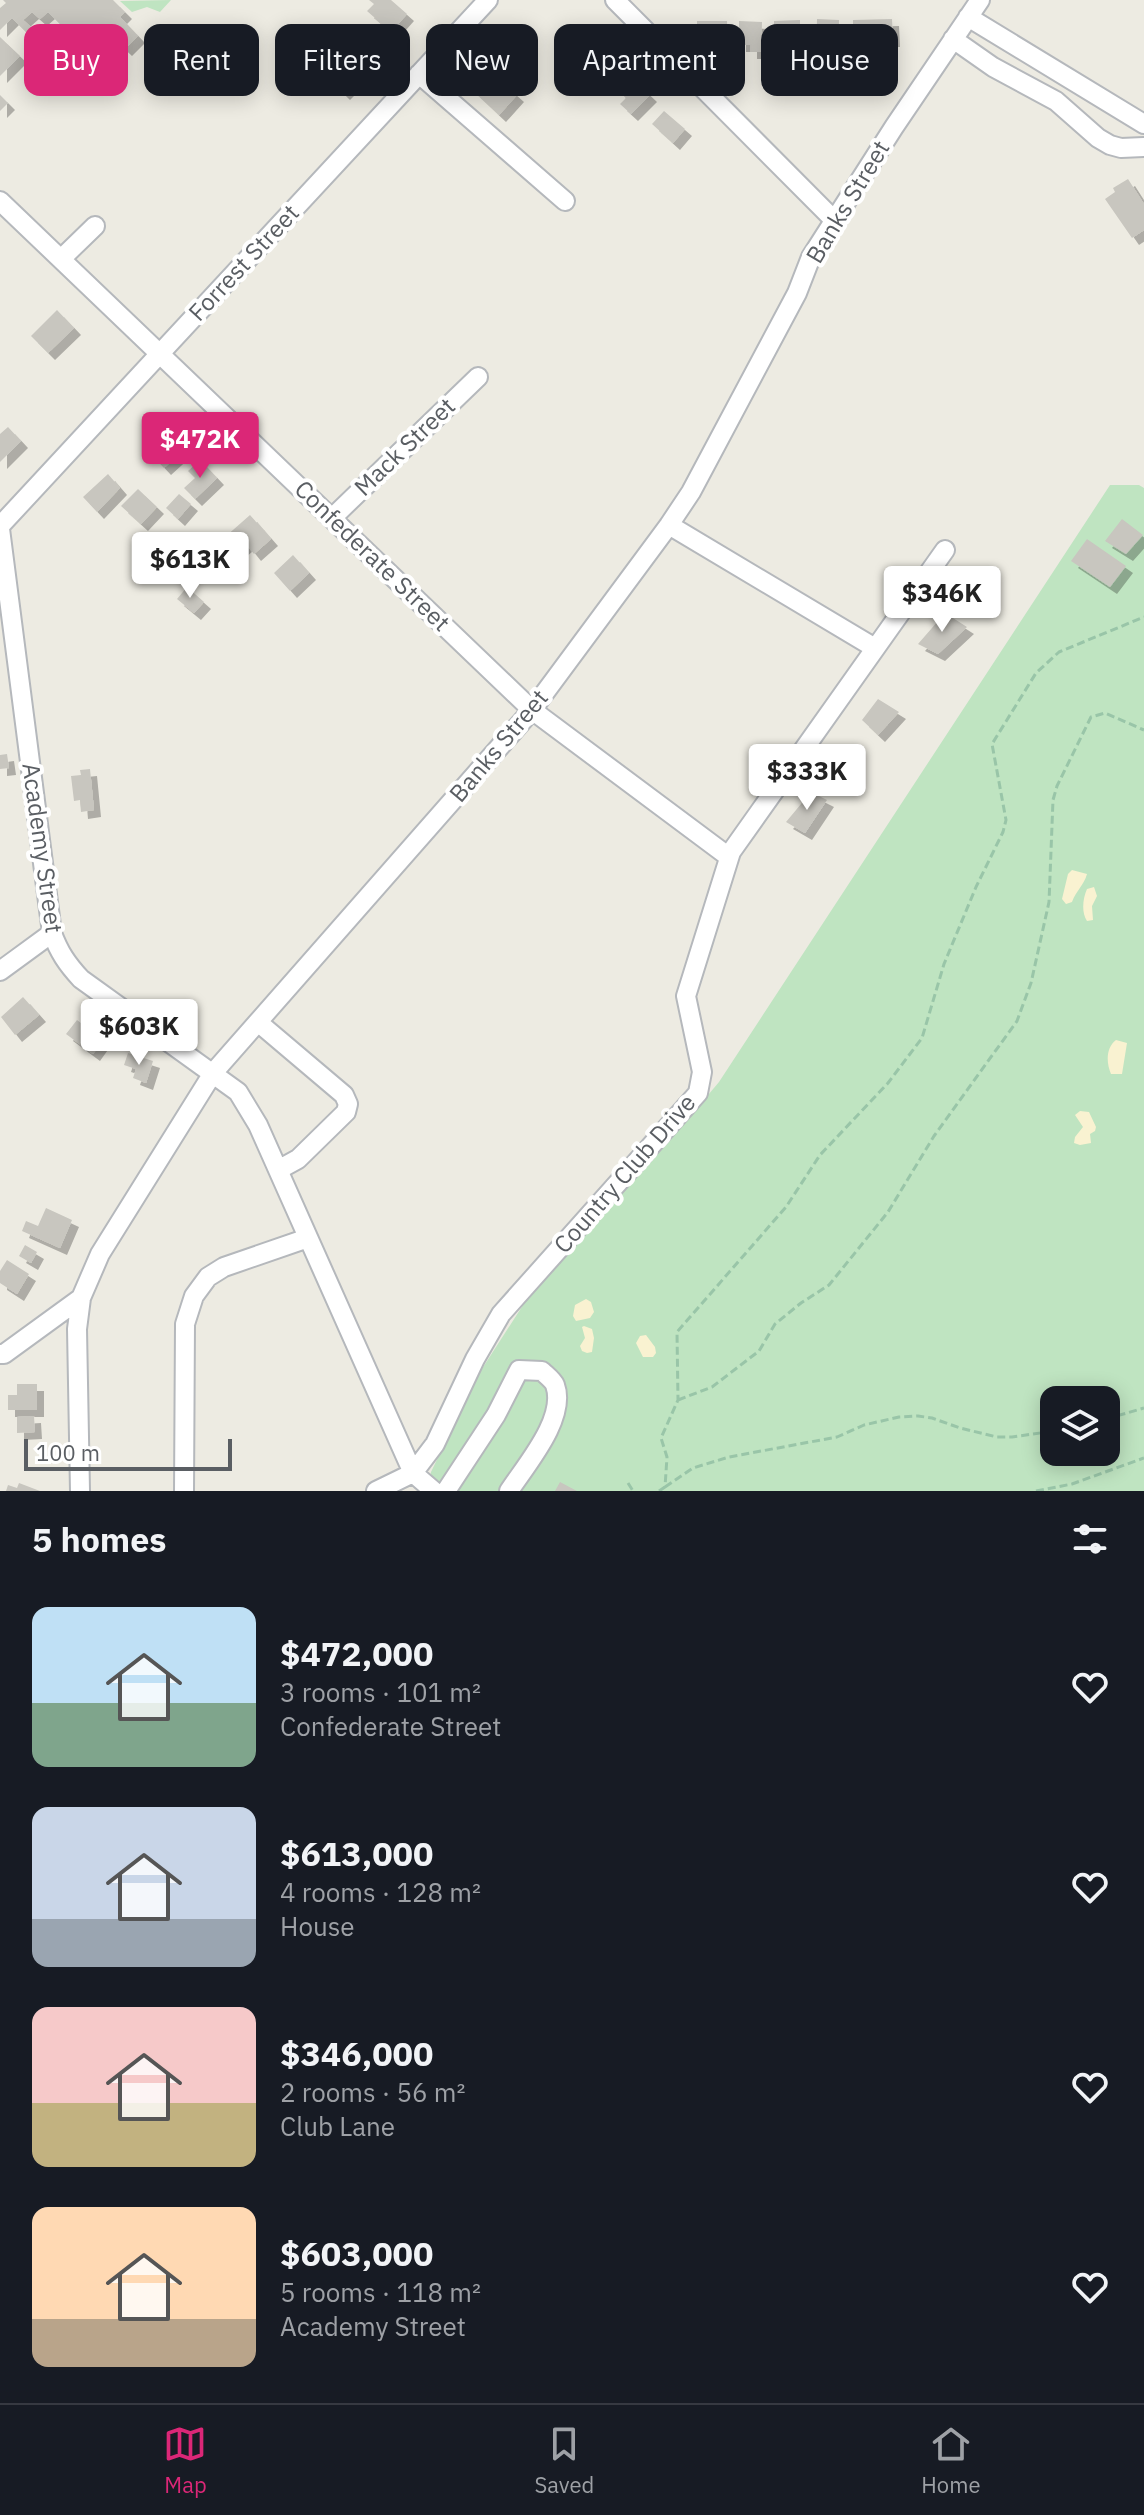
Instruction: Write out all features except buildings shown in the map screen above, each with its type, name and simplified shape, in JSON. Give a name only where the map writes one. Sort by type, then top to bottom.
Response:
[{"type":"street","name":"Forrest Street","points":[[0,527],[488,0]]},
{"type":"street","points":[[615,0],[834,220]]},
{"type":"street","name":"Banks Street","points":[[80,1491],[77,1329],[81,1298],[100,1254],[213,1073],[532,710],[669,525],[691,492],[797,293],[811,257],[980,0]]},
{"type":"street","points":[[968,17],[1144,124]]},
{"type":"street","points":[[953,39],[993,67],[1056,101],[1110,145],[1144,147]]},
{"type":"street","points":[[419,74],[565,201]]},
{"type":"street","name":"Confederate Street","points":[[0,201],[532,710],[729,857]]},
{"type":"street","points":[[61,259],[95,226]]},
{"type":"street","name":"Mack Street","points":[[332,518],[478,377]]},
{"type":"street","points":[[669,525],[875,648]]},
{"type":"street","name":"Academy Street","points":[[0,527],[52,933],[65,962],[81,979],[238,1092],[258,1125],[413,1473]]},
{"type":"street","name":"Country Club Drive","points":[[413,1473],[435,1444],[475,1359],[501,1314],[698,1093],[702,1072],[686,996],[729,857],[945,550]]},
{"type":"street","points":[[0,971],[52,933]]},
{"type":"street","points":[[259,1023],[344,1095],[348,1104],[346,1112],[308,1150],[278,1170]]},
{"type":"street","points":[[184,1491],[185,1324],[194,1296],[208,1277],[224,1267],[308,1238]]},
{"type":"street","points":[[0,1354],[81,1298]]},
{"type":"street","points":[[446,1491],[496,1415],[519,1370],[542,1371],[554,1383],[557,1405],[550,1428],[509,1491]]},
{"type":"street","points":[[376,1491],[413,1473],[434,1491]]},
{"type":"path","points":[[665,1487],[667,1457],[661,1438],[678,1400],[677,1332],[786,1207],[820,1155],[888,1083],[922,1038],[944,964],[1006,820],[992,744],[1036,673],[1059,652],[1144,617]]},
{"type":"path","points":[[678,1400],[712,1387],[759,1351],[775,1324],[829,1285],[888,1212],[934,1136],[1017,1021],[1031,983],[1049,902],[1053,800],[1091,717],[1105,713],[1144,730]]},
{"type":"path","points":[[1120,1415],[1144,1408]]},
{"type":"path","points":[[659,1491],[693,1468],[729,1457],[837,1437],[864,1425],[899,1417],[932,1418],[997,1437],[1040,1433]]},
{"type":"path","points":[[1036,1491],[1072,1484],[1144,1458]]},
{"type":"path","points":[[628,1483],[633,1491]]},
{"type":"green space","points":[[171,0],[160,12],[147,7],[132,12],[120,1]]},
{"type":"green space","points":[[1110,485],[1139,485],[1144,488],[1144,1491],[427,1491],[431,1472],[478,1375],[525,1302],[719,1082]]},
{"type":"sand","points":[[1072,870],[1087,874],[1072,902],[1066,904],[1062,899],[1068,874]]},
{"type":"sand","points":[[1094,887],[1097,896],[1092,906],[1093,920],[1087,921],[1083,909],[1084,897],[1087,889]]},
{"type":"sand","points":[[1116,1040],[1127,1043],[1122,1074],[1111,1074],[1108,1065],[1109,1051]]},
{"type":"sand","points":[[1080,1111],[1089,1112],[1096,1127],[1090,1134],[1091,1143],[1080,1145],[1074,1143],[1083,1127],[1075,1115]]},
{"type":"sand","points":[[586,1299],[591,1302],[594,1312],[590,1318],[576,1321],[573,1316],[575,1305]]},
{"type":"sand","points":[[584,1326],[592,1329],[592,1352],[582,1351],[580,1346],[585,1338]]},
{"type":"sand","points":[[646,1335],[655,1347],[653,1357],[643,1357],[636,1343],[640,1336]]}]
